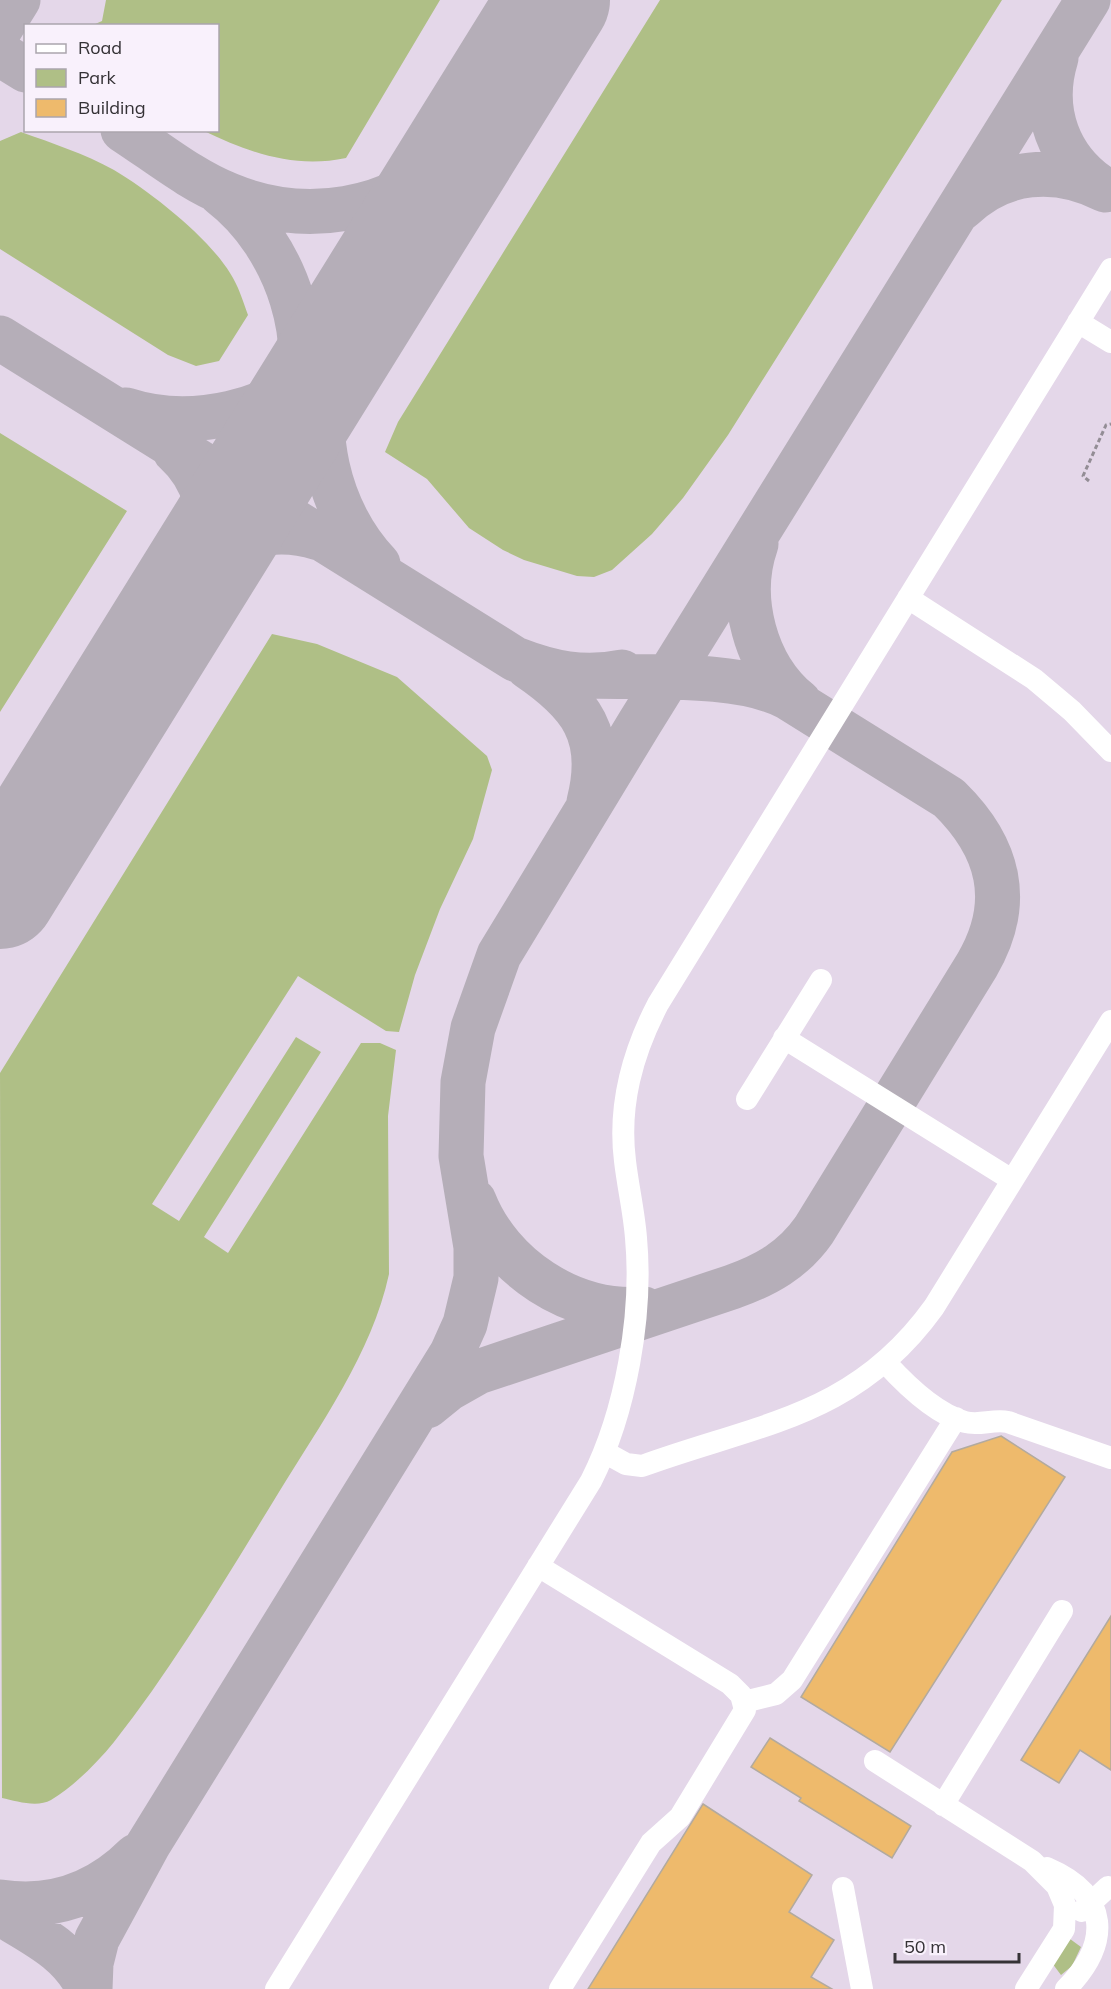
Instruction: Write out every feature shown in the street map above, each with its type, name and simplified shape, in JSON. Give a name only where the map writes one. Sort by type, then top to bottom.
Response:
[{"type":"street","points":[[276,1989],[591,1481],[606,1453],[622,1404],[634,1316],[636,1238],[623,1128],[625,1095],[642,1035],[658,1004],[1111,269]]},
{"type":"street","points":[[1078,322],[1111,342]]},
{"type":"street","points":[[908,598],[1034,679],[1072,711],[1111,751]]},
{"type":"street","points":[[747,1100],[820,980]]},
{"type":"street","points":[[606,1453],[626,1464],[642,1466],[822,1405],[855,1387],[886,1363],[909,1340],[934,1307],[1111,1021]]},
{"type":"street","points":[[784,1038],[1012,1180]]},
{"type":"street","points":[[886,1363],[911,1390],[956,1418],[974,1423],[999,1420],[1008,1422],[1111,1458]]},
{"type":"street","points":[[744,1702],[776,1694],[792,1680],[956,1418]]},
{"type":"street","points":[[538,1566],[730,1684],[744,1702],[742,1718],[680,1817],[647,1849],[560,1989]]},
{"type":"street","points":[[952,1810],[1062,1611]]},
{"type":"street","points":[[875,1761],[1032,1861],[1050,1876],[1062,1894],[1066,1916],[1064,1929],[1028,1985]]},
{"type":"street","points":[[1032,1861],[1058,1872],[1103,1905]]},
{"type":"street","points":[[843,1888],[862,1989]]},
{"type":"street","points":[[1064,1929],[1103,1905]]},
{"type":"street","points":[[1066,1989],[1095,1948],[1103,1905]]},
{"type":"street","points":[[1028,1985],[1039,1974],[1045,1975],[1053,1989]]},
{"type":"path","points":[[1089,481],[1083,476],[1106,425],[1111,424]]},
{"type":"shaded area","points":[[0,0],[1111,0],[1111,1989],[0,1989]]},
{"type":"green space","points":[[106,0],[440,0],[346,158],[327,161],[309,162],[273,157],[238,146],[206,132],[219,132],[219,24],[95,24],[102,21]]},
{"type":"green space","points":[[660,0],[1002,0],[728,435],[683,498],[652,534],[612,570],[594,577],[577,576],[524,560],[503,550],[469,528],[427,479],[385,452],[398,422]]},
{"type":"green space","points":[[21,132],[92,159],[129,179],[178,216],[208,245],[230,273],[248,315],[219,361],[196,366],[168,355],[0,249],[0,141]]},
{"type":"green space","points":[[0,433],[127,511],[0,712]]},
{"type":"green space","points":[[272,634],[317,644],[397,677],[487,756],[492,770],[473,839],[440,909],[415,975],[399,1032],[386,1031],[298,976],[152,1204],[179,1221],[296,1037],[321,1052],[204,1237],[228,1253],[361,1043],[380,1043],[396,1050],[388,1116],[389,1274],[370,1332],[343,1388],[220,1588],[158,1683],[107,1750],[85,1774],[68,1788],[45,1802],[33,1804],[14,1801],[2,1798],[0,1073]]},
{"type":"green space","points":[[1066,1936],[1081,1947],[1072,1966],[1061,1975],[1052,1963]]},
{"type":"building","points":[[1001,1436],[1065,1477],[890,1752],[801,1697],[952,1452]]},
{"type":"building","points":[[1111,1616],[1111,1770],[1080,1750],[1059,1783],[1021,1760]]},
{"type":"building","points":[[770,1738],[911,1826],[892,1858],[799,1801],[801,1798],[751,1767]]},
{"type":"building","points":[[703,1804],[812,1875],[789,1912],[834,1940],[811,1977],[832,1989],[588,1989]]},
{"type":"taxiway","points":[[0,29],[18,0]]},
{"type":"taxiway","points":[[436,184],[483,108],[538,0]]},
{"type":"taxiway","points":[[90,1989],[91,1963],[97,1939],[148,1845],[452,1353],[465,1324],[476,1278],[476,1247],[461,1156],[463,1082],[473,1028],[499,955],[639,724],[1088,0]]},
{"type":"taxiway","points":[[0,54],[24,69]]},
{"type":"taxiway","points":[[962,208],[994,185],[1030,175],[1049,174],[1068,177],[1105,190],[1075,164],[1057,133],[1050,96],[1056,58]]},
{"type":"taxiway","points":[[126,132],[188,174],[215,189],[258,205],[287,210],[317,211],[346,208],[375,201],[402,190],[428,175],[451,155]]},
{"type":"taxiway","points":[[221,194],[244,215],[264,240],[280,268],[292,299],[299,331],[301,363],[297,395],[287,425],[257,472],[243,501]]},
{"type":"taxiway","points":[[126,410],[177,419],[204,418],[256,406],[281,395],[303,381],[323,364],[340,342],[364,303]]},
{"type":"taxiway","points":[[0,338],[515,659],[567,674],[594,675],[622,672]]},
{"type":"taxiway","points":[[336,358],[327,384],[323,411],[323,439],[327,467],[335,494],[347,520],[361,543],[378,564]]},
{"type":"taxiway","points":[[175,451],[194,474],[201,487],[206,500],[209,529],[201,564],[177,603]]},
{"type":"taxiway","points":[[195,583],[206,567],[219,555],[248,538],[265,533],[282,532],[300,533],[319,538]]},
{"type":"taxiway","points":[[756,544],[749,586],[754,630],[771,670],[799,702]]},
{"type":"taxiway","points":[[528,667],[562,694],[585,723],[591,739],[594,758],[589,802]]},
{"type":"taxiway","points":[[427,1406],[448,1389],[478,1372],[732,1287],[767,1272],[788,1258],[814,1230],[977,965],[988,942],[995,919],[998,897],[996,876],[990,856],[980,836],[949,798],[787,697],[744,683],[719,680],[593,676]]},
{"type":"taxiway","points":[[474,1201],[501,1247],[520,1266],[542,1282],[565,1295],[591,1304],[617,1309],[644,1309]]},
{"type":"taxiway","points":[[0,1902],[38,1903],[74,1896],[106,1880],[136,1856]]},
{"type":"taxiway","points":[[0,1913],[39,1936],[62,1954],[81,1976],[88,1989]]},
{"type":"runway","points":[[0,893],[554,0]]}]
